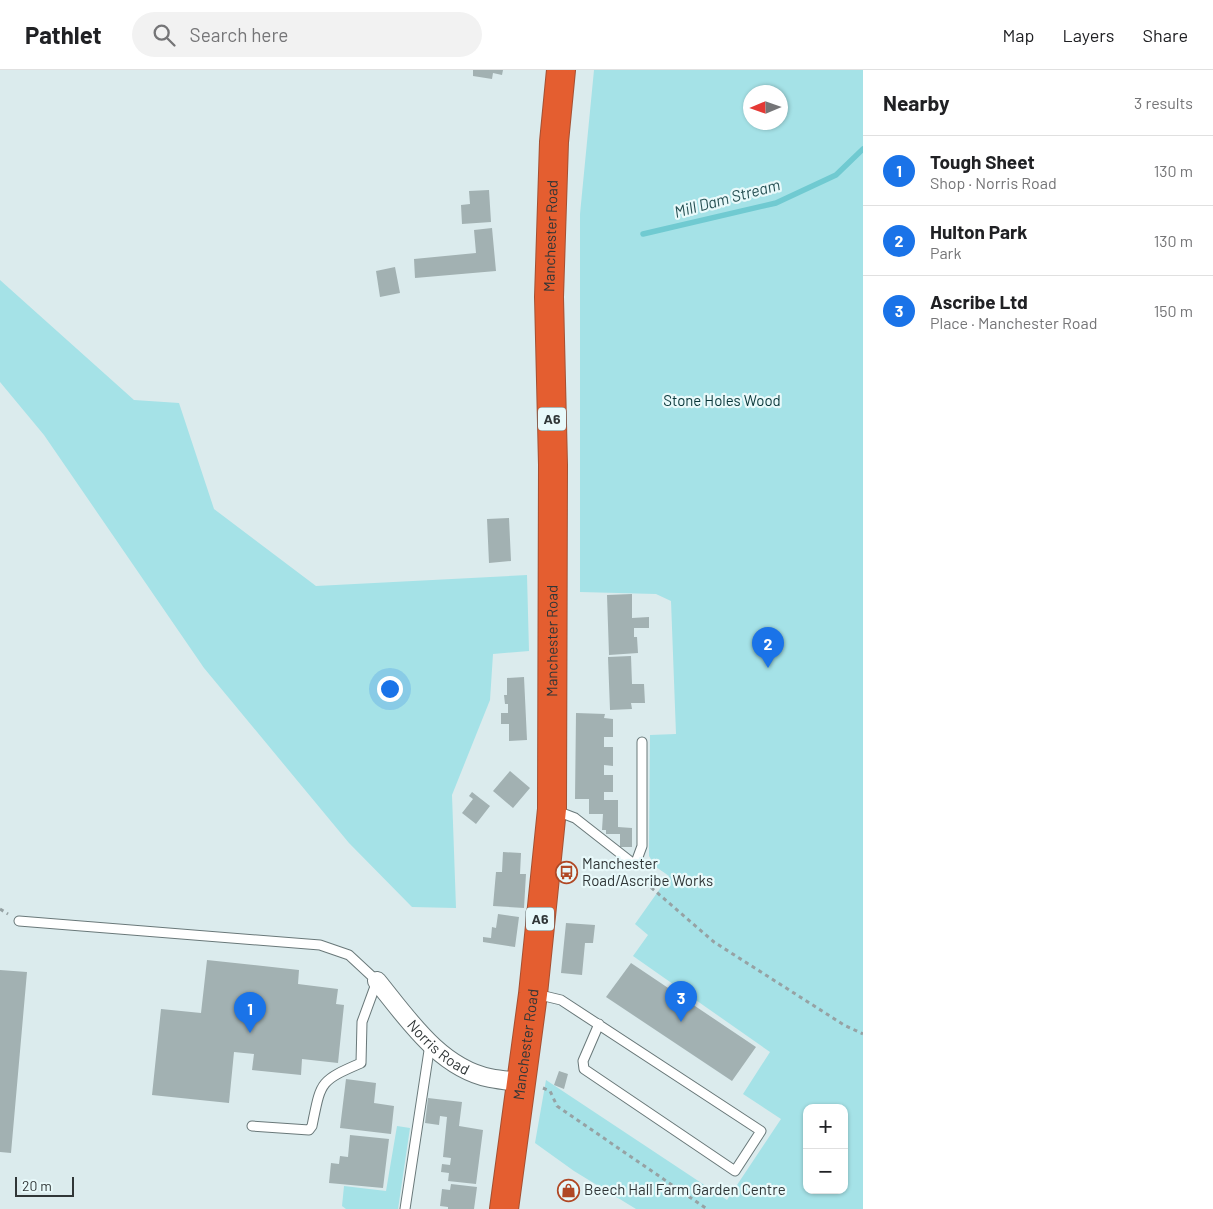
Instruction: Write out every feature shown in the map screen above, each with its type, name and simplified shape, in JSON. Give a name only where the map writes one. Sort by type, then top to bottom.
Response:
[{"type":"highway","name":"Manchester Road","points":[[504,1209],[533,994],[552,808],[553,465],[549,297],[554,142],[561,70]]},
{"type":"street","name":"Norris Road","points":[[377,981],[430,1044],[463,1068],[489,1078],[521,1082]]},
{"type":"lane","points":[[552,808],[575,818],[635,865],[642,846],[642,742]]},
{"type":"lane","points":[[19,921],[320,945],[349,955],[377,981],[362,1022],[361,1063],[326,1081],[320,1089],[309,1130],[252,1126]]},
{"type":"lane","points":[[533,994],[561,1000],[599,1024],[761,1131],[735,1171],[584,1069],[583,1061],[599,1024]]},
{"type":"lane","points":[[404,1209],[430,1044]]},
{"type":"path","points":[[635,865],[640,880],[714,942],[844,1025],[863,1034]]},
{"type":"path","points":[[521,1082],[550,1091],[557,1106],[707,1209]]},
{"type":"green space","name":"Stone Holes Wood","points":[[594,70],[863,70],[863,1209],[636,1209],[574,1171],[535,1143],[546,1080],[727,1200],[781,1119],[743,1094],[770,1052],[633,956],[648,935],[635,924],[669,876],[656,867],[649,856],[650,735],[676,734],[671,601],[656,594],[580,592],[580,214]]},
{"type":"green space","points":[[0,280],[134,400],[179,403],[214,509],[316,586],[527,575],[529,651],[493,654],[490,700],[452,795],[456,908],[412,907],[349,843],[204,668],[44,435],[0,382]]},
{"type":"green space","points":[[397,1126],[410,1128],[398,1209],[346,1209],[342,1206],[344,1186],[386,1191]]},
{"type":"building","points":[[473,70],[503,70],[502,75],[493,73],[492,79],[473,76]]},
{"type":"building","points":[[489,190],[491,222],[462,224],[461,205],[470,204],[469,191]]},
{"type":"building","points":[[492,228],[496,271],[415,278],[414,259],[476,253],[474,230]]},
{"type":"building","points":[[395,267],[400,293],[380,297],[376,271]]},
{"type":"building","points":[[509,518],[511,561],[489,563],[487,519]]},
{"type":"building","points":[[632,594],[632,618],[649,617],[649,628],[634,628],[634,637],[637,637],[638,653],[609,655],[607,595]]},
{"type":"building","points":[[631,656],[632,684],[644,684],[645,703],[631,703],[632,709],[610,710],[608,657]]},
{"type":"building","points":[[524,677],[527,740],[509,741],[509,724],[501,724],[501,713],[508,713],[508,704],[505,704],[504,695],[507,695],[507,678]]},
{"type":"building","points":[[576,713],[605,714],[604,718],[613,719],[613,737],[604,737],[604,747],[613,747],[613,766],[604,765],[604,775],[613,775],[613,792],[604,792],[604,800],[618,800],[618,827],[632,828],[632,847],[620,847],[620,834],[606,834],[606,830],[602,830],[603,814],[589,814],[589,799],[575,799]]},
{"type":"building","points":[[510,771],[530,788],[513,808],[493,791]]},
{"type":"building","points":[[472,792],[490,806],[476,824],[462,813],[473,799],[469,796]]},
{"type":"building","points":[[503,852],[521,853],[520,874],[526,874],[524,908],[493,906],[496,872],[502,872]]},
{"type":"building","points":[[498,914],[519,917],[515,947],[483,942],[483,937],[491,938],[492,927],[496,928]]},
{"type":"building","points":[[566,923],[595,925],[593,943],[585,943],[582,975],[561,973]]},
{"type":"building","points":[[207,960],[299,970],[298,984],[338,989],[336,1004],[344,1005],[338,1063],[302,1059],[301,1075],[252,1070],[254,1054],[234,1052],[229,1103],[152,1095],[161,1009],[201,1013]]},
{"type":"building","points":[[631,963],[756,1047],[732,1081],[606,997]]},
{"type":"building","points":[[0,970],[27,972],[11,1153],[0,1152]]},
{"type":"building","points":[[559,1071],[568,1074],[564,1089],[554,1085]]},
{"type":"building","points":[[346,1079],[376,1083],[374,1103],[394,1106],[391,1134],[340,1128]]},
{"type":"building","points":[[428,1098],[462,1102],[459,1126],[483,1130],[476,1184],[448,1181],[449,1173],[441,1172],[442,1164],[450,1165],[451,1158],[443,1157],[447,1117],[440,1116],[439,1125],[425,1123]]},
{"type":"building","points":[[350,1135],[389,1139],[383,1188],[329,1183],[331,1163],[339,1164],[340,1156],[348,1157]]},
{"type":"building","points":[[451,1184],[477,1187],[474,1209],[448,1209],[448,1207],[440,1206],[442,1189],[450,1190]]},
{"type":"waterway","name":"Mill Dam Stream","points":[[643,234],[776,203],[836,175],[863,149]]},
{"type":"place","name":"Hulton Park","points":[[768,668]]},
{"type":"place","name":"Manchester Road/Ascribe Works","points":[[566,873]]},
{"type":"place","name":"Ascribe Ltd","points":[[681,1022]]},
{"type":"place","name":"Tough Sheet","points":[[250,1033]]},
{"type":"place","name":"Beech Hall Farm Garden Centre","points":[[568,1190]]}]
